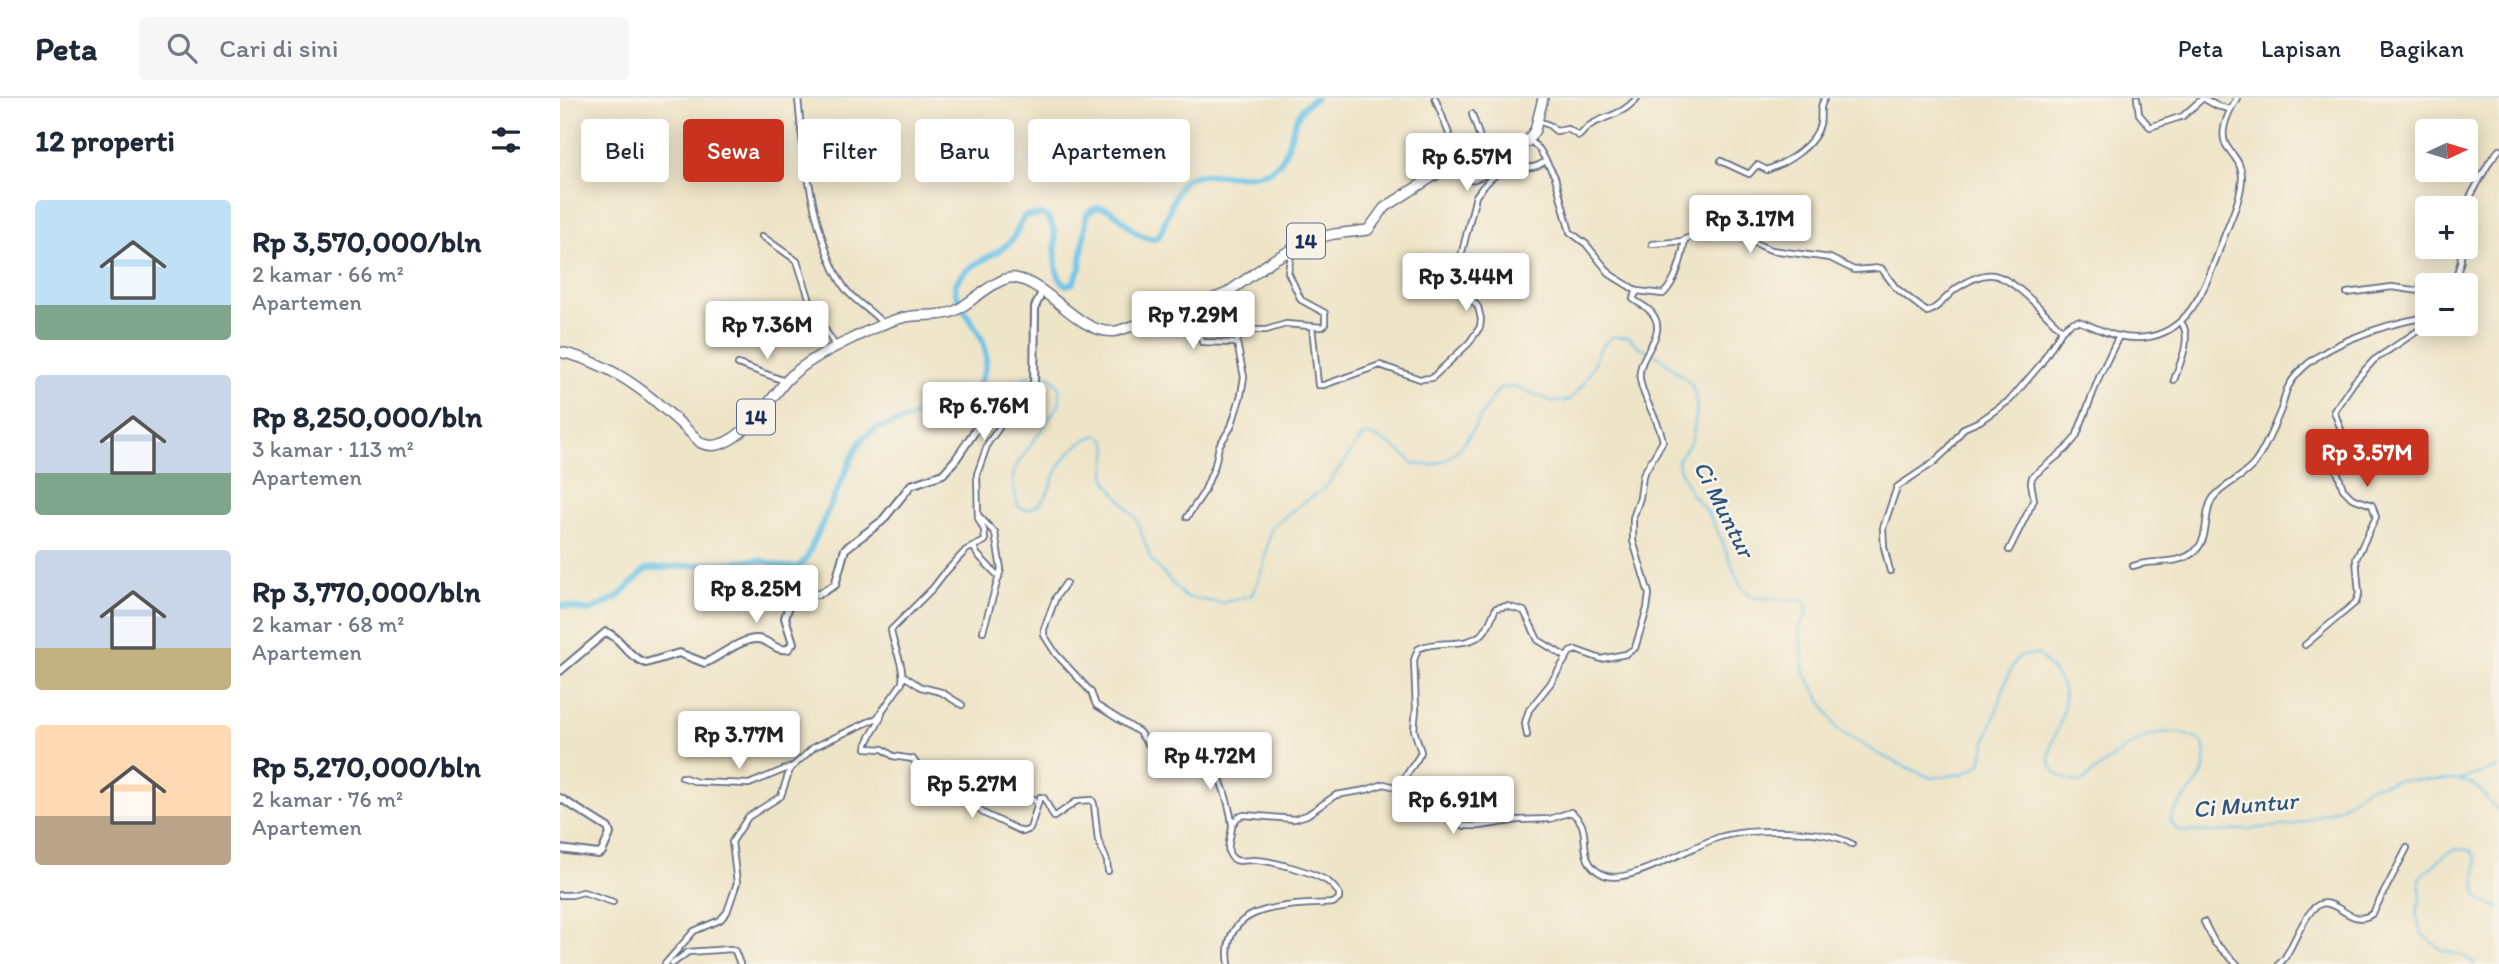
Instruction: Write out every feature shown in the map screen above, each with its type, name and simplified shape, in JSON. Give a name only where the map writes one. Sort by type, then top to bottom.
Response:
[{"type":"highway","points":[[1530,140],[1543,98]]},
{"type":"highway","name":"14","points":[[560,352],[579,356],[627,379],[701,443],[711,446],[720,444],[745,429],[786,382],[810,362],[883,324],[911,316],[942,315],[957,310],[993,285],[1010,277],[1018,278],[1042,292],[1103,332],[1116,331],[1227,293],[1292,249],[1317,237],[1367,230],[1384,208],[1459,163],[1484,150],[1520,145],[1530,140]]},
{"type":"main road","points":[[560,671],[606,632],[611,634],[630,656],[646,663],[679,653],[705,663],[735,645],[755,639],[763,640],[779,650],[788,649],[793,643],[785,618],[792,596],[796,593],[818,594],[835,585],[845,549],[881,521],[911,485],[943,474],[979,425],[1030,393],[1035,383],[1035,307],[1042,292]]},
{"type":"main road","points":[[560,798],[610,831],[602,852],[598,854],[560,849]]},
{"type":"street","points":[[798,98],[799,122],[810,180],[829,253],[849,294],[874,313],[883,324]]},
{"type":"street","points":[[1435,98],[1464,176],[1475,180],[1489,172]]},
{"type":"street","points":[[1537,121],[1556,131],[1568,129],[1579,136],[1588,126],[1616,115],[1632,105],[1637,98]]},
{"type":"street","points":[[1721,161],[1749,174],[1757,165],[1767,170],[1783,163],[1815,135],[1820,124],[1820,106],[1825,98]]},
{"type":"street","points":[[2137,98],[2139,114],[2150,127],[2183,116],[2203,98],[2217,106],[2230,109]]},
{"type":"street","points":[[1891,571],[1884,547],[1883,528],[1895,489],[1933,463],[1964,428],[1980,421],[2010,400],[2040,365],[2062,330],[2078,321],[2119,336],[2157,335],[2181,322],[2194,307],[2208,281],[2240,190],[2240,165],[2224,139],[2230,109],[2237,98]]},
{"type":"street","points":[[1472,114],[1484,150]]},
{"type":"street","points":[[1530,140],[1546,160],[1560,189],[1568,230],[1586,244],[1611,275],[1637,291],[1660,295],[1665,292],[1684,251],[1684,241]]},
{"type":"street","points":[[2471,196],[2499,150]]},
{"type":"street","points":[[1312,326],[1318,385],[1380,365],[1420,379],[1432,378],[1469,343],[1480,327],[1478,307],[1455,276],[1476,197],[1482,188],[1504,170],[1534,167],[1546,160]]},
{"type":"street","points":[[1652,244],[1684,241],[1697,234],[1722,230],[1771,250],[1830,258],[1854,270],[1881,268],[1900,292],[1929,312],[1963,285],[1985,275],[1996,275],[2018,289],[2062,330]]},
{"type":"street","points":[[762,236],[797,261],[813,310],[836,347]]},
{"type":"street","points":[[1187,517],[1199,502],[1209,480],[1219,446],[1231,428],[1241,395],[1244,377],[1237,343],[1242,329],[1266,330],[1286,324],[1324,326],[1326,314],[1301,300],[1288,272],[1292,249]]},
{"type":"street","points":[[2347,293],[2392,287],[2415,290]]},
{"type":"street","points":[[1527,735],[1525,723],[1529,710],[1550,684],[1566,657],[1574,650],[1601,659],[1631,652],[1635,648],[1647,609],[1649,594],[1635,547],[1633,523],[1643,475],[1663,439],[1643,396],[1639,376],[1641,363],[1657,336],[1656,320],[1650,311],[1633,299],[1637,291]]},
{"type":"street","points":[[1192,307],[1202,342],[1237,343]]},
{"type":"street","points":[[2133,566],[2176,560],[2199,547],[2203,540],[2211,501],[2219,491],[2254,464],[2281,410],[2288,386],[2311,363],[2347,340],[2415,320]]},
{"type":"street","points":[[2174,380],[2185,342],[2185,330],[2181,322]]},
{"type":"street","points":[[2305,645],[2356,603],[2359,594],[2356,559],[2376,517],[2372,505],[2346,493],[2339,477],[2333,459],[2341,430],[2335,408],[2374,360],[2415,333]]},
{"type":"street","points":[[2009,550],[2034,500],[2032,477],[2072,443],[2119,336]]},
{"type":"street","points":[[738,365],[786,382]]},
{"type":"street","points":[[665,964],[694,931],[720,920],[725,915],[737,883],[731,845],[749,815],[781,796],[789,771],[816,745],[875,720],[902,683],[903,675],[891,630],[966,550],[985,541],[978,515],[977,474],[988,443],[999,428],[1000,411]]},
{"type":"street","points":[[978,515],[995,533],[1001,569],[983,631]]},
{"type":"street","points":[[974,547],[983,562],[999,577]]},
{"type":"street","points":[[1066,583],[1056,597],[1044,631],[1056,654],[1091,692],[1096,705],[1140,733],[1147,743],[1182,741],[1204,747],[1219,777],[1232,825],[1229,853],[1237,860],[1255,859],[1323,879],[1331,883],[1340,896],[1333,903],[1267,909],[1248,916],[1231,938],[1229,964]]},
{"type":"street","points":[[1404,790],[1404,778],[1420,752],[1414,730],[1416,709],[1413,660],[1418,649],[1478,636],[1486,630],[1496,608],[1503,606],[1524,611],[1538,640],[1566,657]]},
{"type":"street","points":[[903,675],[921,687],[941,692],[962,705]]},
{"type":"street","points":[[882,712],[879,725],[866,748],[883,749],[895,757],[913,759],[923,774],[938,786],[965,791],[983,813],[1023,832],[1030,828],[1039,798],[1043,796],[1054,817],[1077,801],[1092,800],[1098,840],[1107,860],[1108,871]]},
{"type":"street","points":[[682,777],[697,782],[749,784],[793,766]]},
{"type":"street","points":[[1232,825],[1238,817],[1244,815],[1289,819],[1304,816],[1336,795],[1382,785],[1404,790],[1443,817],[1465,826],[1518,820],[1550,820],[1571,812],[1583,828],[1584,850],[1591,864],[1603,875],[1613,877],[1647,870],[1695,846],[1732,834],[1817,833],[1852,844]]},
{"type":"street","points":[[1022,789],[1037,804]]},
{"type":"street","points":[[2279,964],[2312,911],[2319,905],[2328,903],[2337,906],[2356,919],[2365,919],[2372,913],[2407,848]]},
{"type":"street","points":[[560,895],[583,892],[613,902]]},
{"type":"street","points":[[2204,922],[2216,943],[2237,964]]},
{"type":"street","points":[[672,964],[688,952],[731,949],[735,951],[740,964]]},
{"type":"waterway","points":[[560,605],[589,611],[618,597],[646,569],[760,560],[783,567],[798,567],[806,559],[864,437],[876,429],[955,402],[972,392],[980,381],[985,369],[985,349],[980,335],[962,307],[955,285],[965,272],[1011,241],[1025,216],[1044,215],[1051,222],[1060,278],[1066,285],[1073,283],[1080,268],[1087,214],[1093,209],[1106,208],[1135,232],[1153,239],[1159,236],[1176,193],[1190,177],[1255,175],[1276,166],[1282,159],[1300,112],[1316,98]]},
{"type":"waterway","name":"Ci Muntur","points":[[1038,375],[1050,375],[1059,386],[1060,403],[1014,469],[1013,482],[1018,506],[1026,510],[1041,502],[1064,459],[1083,441],[1099,435],[1106,440],[1108,447],[1105,473],[1108,483],[1137,520],[1151,560],[1185,597],[1222,603],[1252,595],[1263,568],[1271,528],[1326,487],[1364,434],[1391,445],[1414,464],[1429,465],[1443,461],[1463,445],[1500,388],[1516,387],[1554,402],[1570,400],[1582,386],[1600,349],[1611,337],[1628,337],[1638,346],[1659,356],[1691,384],[1697,410],[1692,440],[1678,460],[1679,468],[1691,494],[1707,512],[1719,534],[1741,587],[1754,598],[1804,600],[1808,611],[1799,628],[1804,671],[1838,730],[1880,755],[1931,778],[1962,774],[1981,764],[1988,733],[2011,668],[2019,656],[2038,654],[2051,668],[2063,689],[2064,708],[2050,758],[2053,769],[2062,777],[2080,783],[2122,750],[2153,735],[2169,732],[2186,735],[2203,743],[2205,757],[2201,777],[2170,820],[2178,831],[2216,832],[2294,825],[2341,807],[2368,787],[2399,780],[2456,780],[2499,768]]},
{"type":"waterway","name":"Ci Muntur","points":[[970,394],[1033,375]]},
{"type":"waterway","points":[[2458,780],[2478,788],[2499,811]]},
{"type":"waterway","points":[[2475,964],[2466,957],[2442,950],[2421,933],[2416,913],[2421,897],[2419,878],[2447,853],[2457,849],[2470,850],[2475,858],[2475,882],[2479,897],[2486,903],[2499,907]]}]
